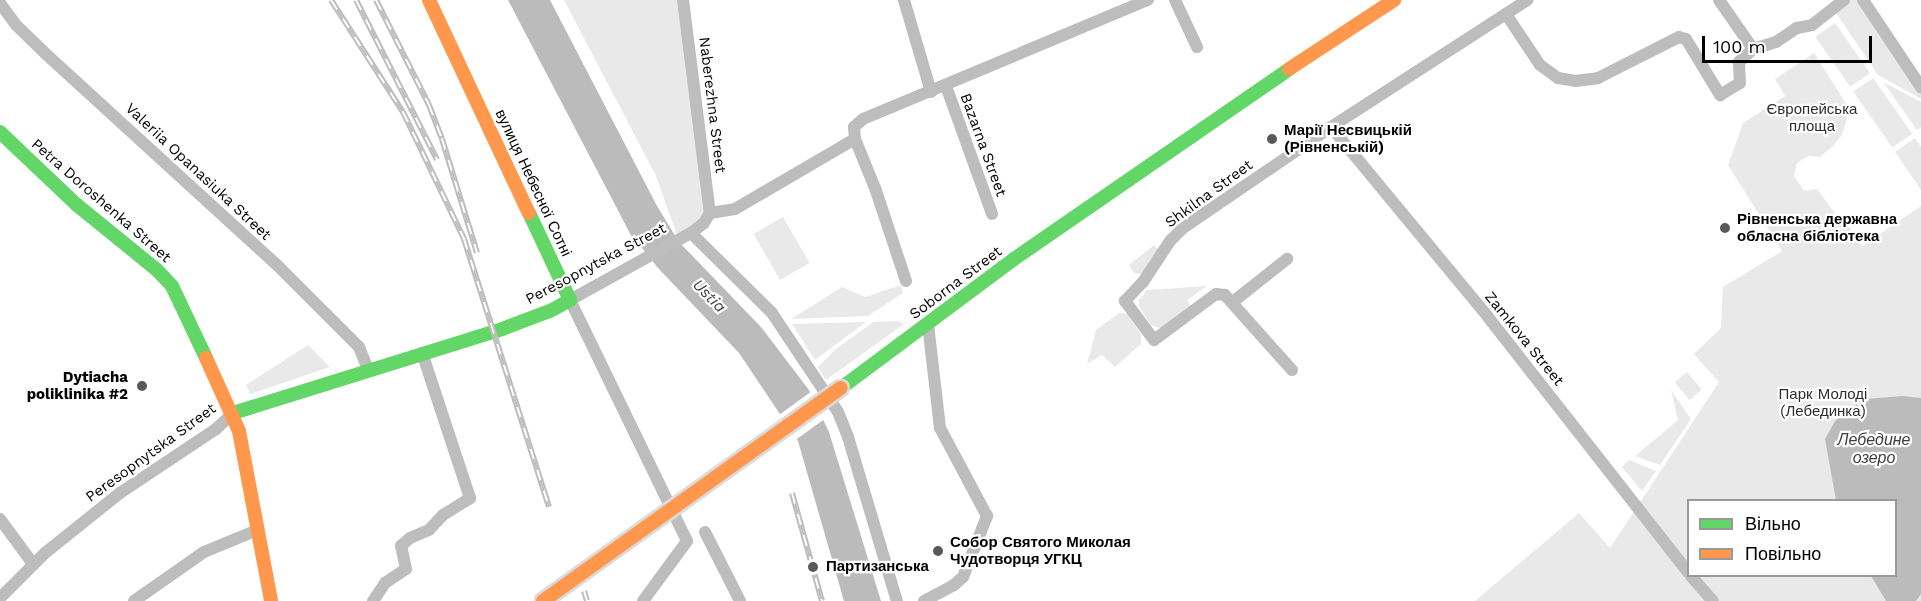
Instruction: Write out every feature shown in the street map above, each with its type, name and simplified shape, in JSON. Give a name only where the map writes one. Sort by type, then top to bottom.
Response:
[{"type":"street","name":"вулиця Небесної Сотні","points":[[429,0],[570,300],[687,541],[643,601]]},
{"type":"street","name":"Naberezhna Street","points":[[683,0],[711,213]]},
{"type":"street","points":[[904,0],[932,92]]},
{"type":"street","points":[[906,281],[875,188],[855,139],[854,127],[863,119],[1148,0]]},
{"type":"street","points":[[1175,0],[1197,47]]},
{"type":"street","name":"Soborna Street","points":[[543,601],[928,326],[1023,253],[1295,65],[1394,0]]},
{"type":"street","name":"Shkilna Street","points":[[1234,301],[1226,295],[1216,294],[1154,340],[1125,301],[1143,282],[1176,233],[1331,127],[1527,0]]},
{"type":"street","points":[[1719,0],[1753,49]]},
{"type":"street","points":[[1506,14],[1540,65],[1558,78],[1575,81],[1598,78],[1679,37],[1686,39],[1720,95],[1740,83],[1739,62],[1753,49],[1776,42],[1822,18],[1844,0]]},
{"type":"street","points":[[1863,0],[1921,87]]},
{"type":"street","name":"Valeriia Opanasiuka Street","points":[[0,3],[31,40],[277,265],[359,347],[368,369]]},
{"type":"street","name":"Bazarna Street","points":[[946,86],[992,214]]},
{"type":"street","name":"Zamkova Street","points":[[1331,127],[1482,310],[1687,569]]},
{"type":"street","name":"Petra Doroshenka Street","points":[[1,134],[77,205],[157,270],[172,286],[233,413],[271,601]]},
{"type":"street","points":[[711,213],[735,209],[855,139]]},
{"type":"street","name":"Peresopnytska Street","points":[[0,598],[33,564],[120,493],[216,429],[233,413],[541,315],[646,259],[678,238],[691,233],[711,213]]},
{"type":"street","points":[[691,233],[772,313],[838,412],[851,447],[897,601]]},
{"type":"street","points":[[1287,259],[1234,301],[1292,370]]},
{"type":"street","points":[[924,601],[954,585],[963,576],[987,516],[940,428],[928,326]]},
{"type":"street","points":[[373,601],[385,583],[406,569],[401,546],[410,538],[429,530],[443,515],[470,498],[422,352]]},
{"type":"street","points":[[0,519],[33,564]]},
{"type":"street","points":[[135,601],[204,552],[257,530]]},
{"type":"street","points":[[705,532],[740,601]]},
{"type":"street","points":[[1692,577],[1713,601]]},
{"type":"green space","points":[[564,0],[683,0],[710,213],[678,238],[656,176]]},
{"type":"green space","points":[[1852,0],[1860,0],[1921,91],[1921,99],[1878,75],[1836,13]]},
{"type":"green space","points":[[1835,23],[1870,73],[1850,87],[1815,37]]},
{"type":"green space","name":"Парк Молоді (Лебединка)","points":[[1814,53],[1847,105],[1848,115],[1842,135],[1833,146],[1820,157],[1808,156],[1797,163],[1794,176],[1804,191],[1817,189],[1837,216],[1840,214],[1862,246],[1921,206],[1921,601],[1475,601],[1579,513],[1610,548],[1719,382],[1694,354],[1721,328],[1723,287],[1782,251],[1728,165],[1743,123],[1785,96],[1775,79]]},
{"type":"green space","points":[[1873,78],[1912,134],[1892,147],[1853,92]]},
{"type":"green space","points":[[1883,82],[1921,102],[1921,127],[1917,130]]},
{"type":"green space","points":[[1915,138],[1921,147],[1921,190],[1895,152]]},
{"type":"green space","points":[[783,217],[810,263],[780,280],[754,234]]},
{"type":"green space","points":[[1154,245],[1159,250],[1142,274],[1134,273],[1129,265]]},
{"type":"green space","points":[[901,285],[903,293],[868,316],[791,319],[842,287],[865,297]]},
{"type":"green space","points":[[1207,286],[1187,300],[1191,306],[1163,329],[1151,325],[1139,306],[1139,300],[1147,290]]},
{"type":"green space","points":[[1119,313],[1128,314],[1141,335],[1141,344],[1115,367],[1102,355],[1087,364],[1096,330]]},
{"type":"green space","points":[[898,321],[904,324],[826,380],[818,367],[836,349],[873,322]]},
{"type":"green space","points":[[866,322],[815,360],[792,324]]},
{"type":"green space","points":[[308,345],[330,367],[250,394],[246,385]]},
{"type":"green space","points":[[1687,372],[1702,390],[1690,400],[1675,382]]},
{"type":"green space","points":[[1671,390],[1691,419],[1660,465],[1635,456],[1678,420]]},
{"type":"green space","points":[[1629,460],[1656,471],[1642,491],[1622,467]]},
{"type":"water","name":"Ustia","points":[[508,0],[550,0],[657,206],[679,242],[761,327],[809,390],[829,432],[881,601],[844,601],[798,441],[739,353],[658,268],[638,243],[635,243]]},
{"type":"water","name":"Лебедине озеро","points":[[1902,396],[1921,398],[1921,594],[1916,601],[1886,601],[1872,577],[1897,577],[1897,499],[1836,499],[1825,439],[1835,421],[1866,399]]},
{"type":"pier","points":[[812,391],[826,418],[794,441],[779,415]]},
{"type":"railway","points":[[331,0],[403,112],[464,239],[549,507]]},
{"type":"railway","points":[[356,0],[437,160]]},
{"type":"railway","points":[[376,0],[429,105],[442,139],[477,253]]},
{"type":"railway","points":[[792,493],[822,601]]},
{"type":"railway","points":[[584,591],[587,601]]},
{"type":"traffic: fast","points":[[841,388],[1014,259],[1289,69]]},
{"type":"traffic: fast","points":[[0,132],[77,205],[157,270],[172,286],[206,358]]},
{"type":"traffic: fast","points":[[233,413],[502,329],[552,310],[570,300],[529,213]]},
{"type":"traffic: slow","points":[[429,0],[529,213]]},
{"type":"traffic: slow","points":[[1289,69],[1394,0]]},
{"type":"traffic: slow","points":[[206,358],[239,431],[271,601]]},
{"type":"traffic: slow","points":[[543,601],[841,388]]},
{"type":"place","name":"Марії Несвицькій (Рівненській)","points":[[1272,139]]},
{"type":"place","name":"Рівненська державна обласна бібліотека","points":[[1725,228]]},
{"type":"place","name":"Dytiacha poliklinika #2","points":[[142,386]]},
{"type":"place","name":"Собор Святого Миколая Чудотворця УГКЦ","points":[[938,551]]},
{"type":"place","name":"Партизанська","points":[[813,567]]},
{"type":"park label","name":"Європейська площа","points":[[1812,118]]}]
